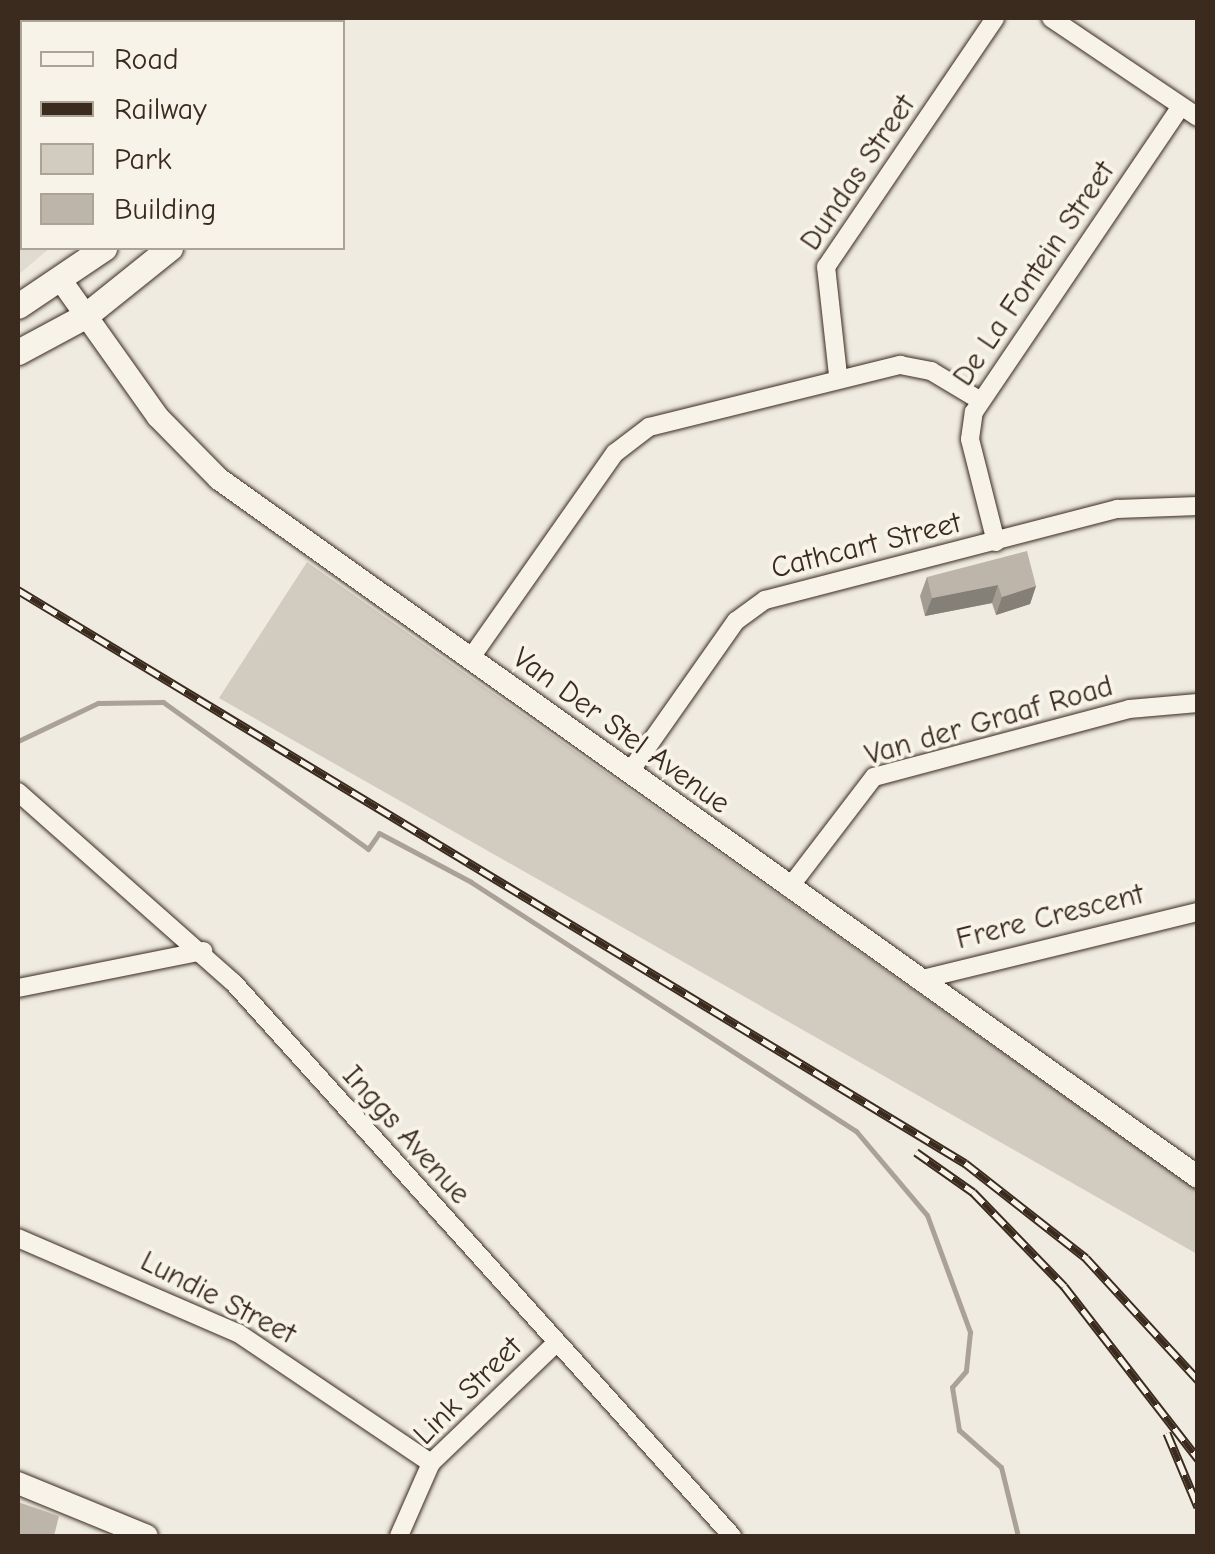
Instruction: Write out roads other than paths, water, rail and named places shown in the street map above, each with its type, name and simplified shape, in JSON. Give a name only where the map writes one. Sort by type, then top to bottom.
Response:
[{"type":"main road","points":[[18,306],[101,250]]},
{"type":"main road","points":[[18,352],[85,316],[168,250]]},
{"type":"street","name":"Dundas Street","points":[[838,375],[826,267],[995,18]]},
{"type":"street","points":[[1051,18],[1198,117]]},
{"type":"street","name":"De La Fontein Street","points":[[996,542],[970,438],[981,401],[1181,106]]},
{"type":"street","name":"Van Der Stel Avenue","points":[[60,279],[158,417],[220,479],[1198,1178]]},
{"type":"street","points":[[470,659],[630,438],[838,375],[914,365],[981,401]]},
{"type":"street","name":"Cathcart Street","points":[[629,774],[749,609],[1133,506],[1198,506]]},
{"type":"street","name":"Van der Graaf Road","points":[[789,888],[874,777],[1129,708],[1198,703]]},
{"type":"street","name":"Inggs Avenue","points":[[18,792],[203,951],[732,1536]]},
{"type":"street","name":"Frere Crescent","points":[[918,980],[1197,913]]},
{"type":"street","points":[[18,988],[203,951]]},
{"type":"street","name":"Lundie Street","points":[[18,1238],[238,1333],[431,1463]]},
{"type":"street","name":"Link Street","points":[[399,1536],[431,1463],[556,1342]]},
{"type":"street","points":[[18,1483],[139,1535]]},
{"type":"waterway","points":[[18,741],[98,703],[163,702],[368,849],[379,833],[471,882],[856,1131],[927,1215],[970,1332],[966,1371],[952,1387],[959,1430],[1001,1467],[1018,1536]]},
{"type":"railway","points":[[18,590],[965,1163],[1086,1258],[1198,1380]]},
{"type":"railway","points":[[916,1152],[973,1192],[1064,1286],[1198,1459]]},
{"type":"railway","points":[[1167,1433],[1198,1507]]}]
